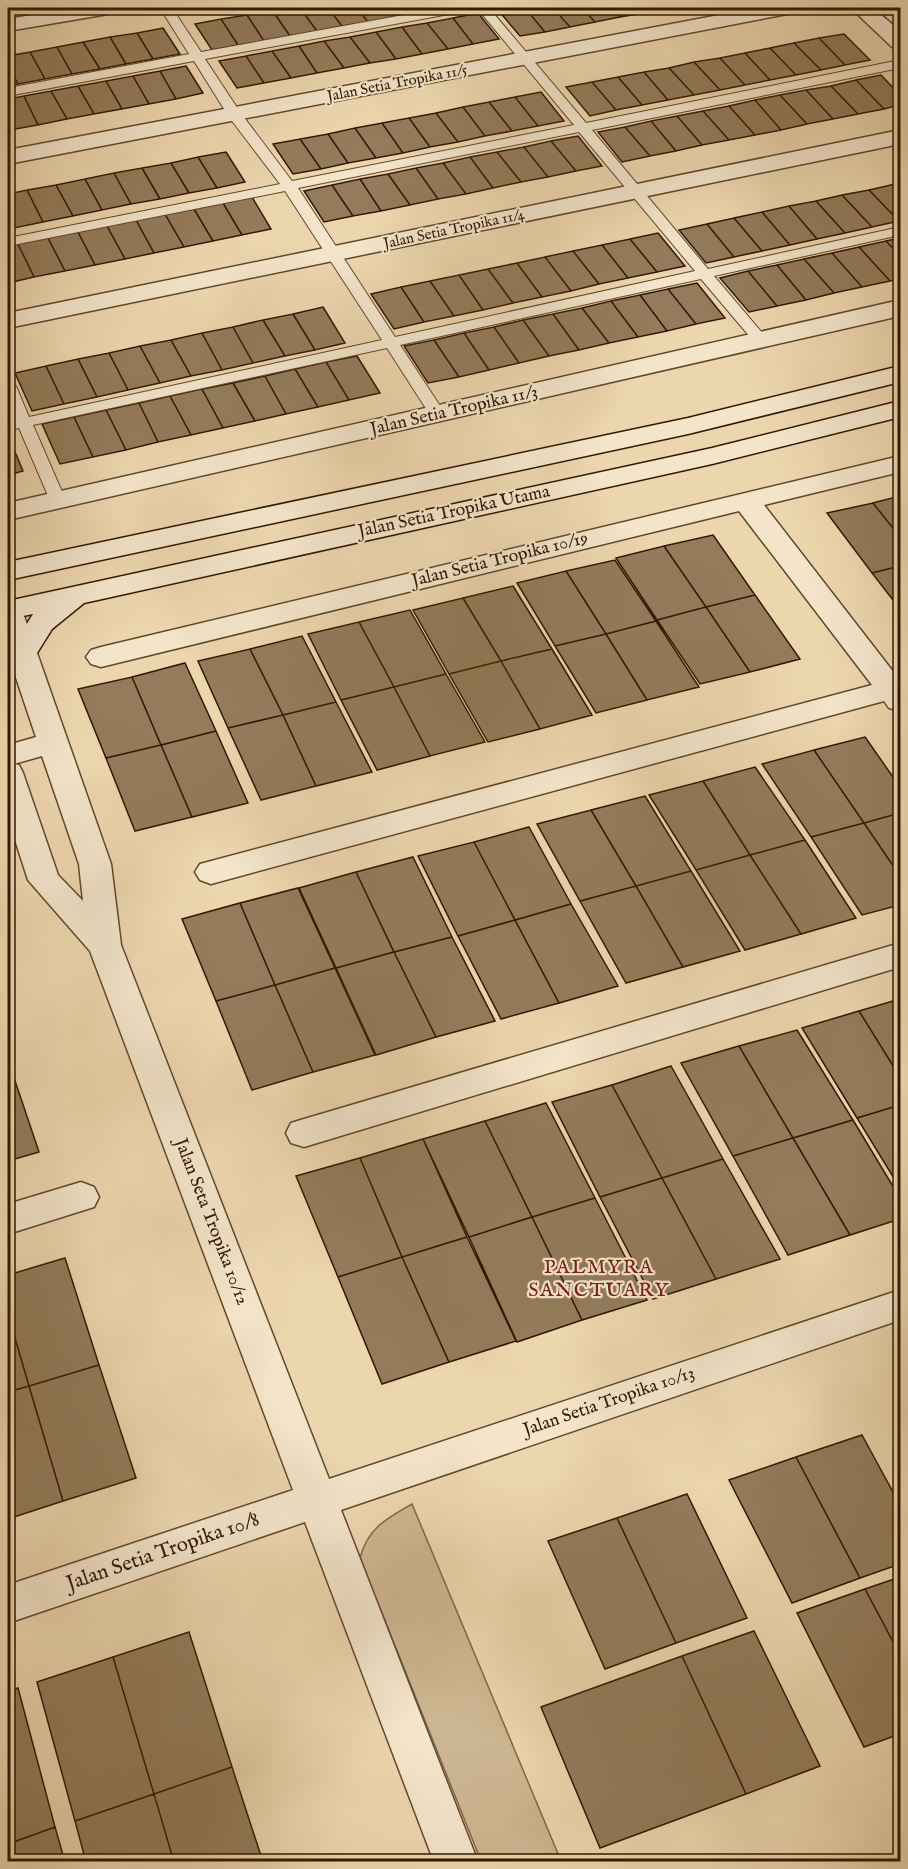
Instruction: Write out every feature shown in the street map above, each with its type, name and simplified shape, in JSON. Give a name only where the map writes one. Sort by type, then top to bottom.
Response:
[{"type":"street","points":[[8,26],[108,8]]},
{"type":"street","name":"Jalan Setia Tropika 11/5","points":[[8,157],[787,8]]},
{"type":"street","points":[[861,8],[900,42]]},
{"type":"street","name":"Jalan Setia Tropika 11/4","points":[[8,321],[900,137]]},
{"type":"street","name":"Jalan Setia Tropika 11/3","points":[[8,512],[900,308]]},
{"type":"street","name":"Jalan Setia Tropika Utama","points":[[8,571],[688,426],[900,374]]},
{"type":"street","name":"Jalan Setia Tropika Utama","points":[[8,612],[89,591],[712,456],[900,410]]},
{"type":"street","points":[[688,426],[712,456]]},
{"type":"street","name":"Jalan Setia Tropika 10/19","points":[[101,657],[900,464]]},
{"type":"street","points":[[211,872],[897,693],[746,501]]},
{"type":"street","points":[[22,654],[34,630],[48,614],[89,591]]},
{"type":"street","name":"Jalan Seta Tropika 10/12","points":[[8,612],[95,864],[104,945],[456,1862]]},
{"type":"street","points":[[8,755],[53,743]]},
{"type":"street","name":"Jalan Seta Tropika 10/12","points":[[8,773],[45,880],[104,945]]},
{"type":"street","points":[[304,1132],[900,955]]},
{"type":"street","points":[[8,1219],[81,1197]]},
{"type":"street","name":"Jalan Setia Tropika 10/13","points":[[318,1499],[900,1305]]},
{"type":"street","name":"Jalan Setia Tropika 10/8","points":[[8,1604],[318,1499]]},
{"type":"lane","points":[[166,8],[234,114],[289,186],[438,415]]},
{"type":"lane","points":[[8,92],[460,8]]},
{"type":"lane","points":[[483,8],[761,341]]},
{"type":"lane","points":[[8,242],[900,64]]},
{"type":"lane","points":[[16,424],[900,231]]},
{"type":"lane","points":[[8,386],[16,424],[58,501]]},
{"type":"shaded area","points":[[412,1504],[561,1861],[481,1861],[360,1558],[368,1539],[379,1525]]},
{"type":"building","points":[[300,8],[317,31],[290,36],[272,10]]},
{"type":"building","points":[[300,8],[328,8],[342,26],[317,31]]},
{"type":"building","points":[[328,8],[357,8],[368,22],[342,26]]},
{"type":"building","points":[[357,8],[386,8],[393,17],[368,22]]},
{"type":"building","points":[[386,8],[415,8],[419,13],[393,17]]},
{"type":"building","points":[[525,8],[545,32],[520,36],[498,10]]},
{"type":"building","points":[[525,8],[553,8],[570,27],[545,32]]},
{"type":"building","points":[[553,8],[582,8],[595,22],[570,27]]},
{"type":"building","points":[[582,8],[611,8],[620,17],[595,22]]},
{"type":"building","points":[[611,8],[640,8],[645,13],[620,17]]},
{"type":"building","points":[[640,8],[669,8],[645,13]]},
{"type":"building","points":[[272,10],[290,36],[264,41],[247,15]]},
{"type":"building","points":[[478,13],[499,39],[473,44],[453,18]]},
{"type":"building","points":[[247,15],[264,41],[238,45],[221,19]]},
{"type":"building","points":[[453,18],[473,44],[448,49],[427,23]]},
{"type":"building","points":[[221,19],[238,45],[212,50],[195,24]]},
{"type":"building","points":[[427,23],[448,49],[422,54],[402,27]]},
{"type":"building","points":[[402,27],[422,54],[396,59],[376,32]]},
{"type":"building","points":[[163,28],[180,54],[153,59],[137,33]]},
{"type":"building","points":[[376,32],[396,59],[370,63],[350,37]]},
{"type":"building","points":[[137,33],[153,59],[126,64],[110,37]]},
{"type":"building","points":[[844,34],[870,60],[845,65],[819,38]]},
{"type":"building","points":[[110,37],[126,64],[100,69],[83,42]]},
{"type":"building","points":[[350,37],[370,63],[344,68],[324,41]]},
{"type":"building","points":[[819,38],[845,65],[821,70],[794,43]]},
{"type":"building","points":[[324,41],[344,68],[317,73],[299,46]]},
{"type":"building","points":[[83,42],[100,69],[72,74],[57,47]]},
{"type":"building","points":[[794,43],[821,70],[796,75],[770,48]]},
{"type":"building","points":[[299,46],[317,73],[291,78],[272,51]]},
{"type":"building","points":[[57,47],[72,74],[45,79],[30,52]]},
{"type":"building","points":[[770,48],[796,75],[770,80],[745,53]]},
{"type":"building","points":[[272,51],[291,78],[264,83],[246,56]]},
{"type":"building","points":[[30,52],[45,79],[18,84],[8,65],[8,56]]},
{"type":"building","points":[[745,53],[770,80],[745,85],[720,58]]},
{"type":"building","points":[[246,56],[264,83],[237,88],[219,61]]},
{"type":"building","points":[[720,58],[745,85],[720,90],[694,62]]},
{"type":"building","points":[[694,62],[720,90],[694,95],[669,68]]},
{"type":"building","points":[[8,65],[18,84],[8,86]]},
{"type":"building","points":[[186,66],[203,93],[176,99],[160,71]]},
{"type":"building","points":[[669,68],[694,95],[668,100],[644,72]]},
{"type":"building","points":[[160,71],[176,99],[149,104],[133,76]]},
{"type":"building","points":[[644,72],[668,100],[642,105],[618,77]]},
{"type":"building","points":[[881,75],[900,95],[900,105],[884,109],[856,80]]},
{"type":"building","points":[[133,76],[149,104],[122,109],[106,81]]},
{"type":"building","points":[[618,77],[642,105],[616,110],[592,82]]},
{"type":"building","points":[[856,80],[884,109],[858,114],[831,86]]},
{"type":"building","points":[[106,81],[122,109],[94,114],[78,86]]},
{"type":"building","points":[[592,82],[616,110],[590,116],[566,87]]},
{"type":"building","points":[[78,86],[94,114],[67,119],[51,91]]},
{"type":"building","points":[[831,86],[858,114],[833,119],[806,90]]},
{"type":"building","points":[[806,90],[833,119],[807,124],[780,95]]},
{"type":"building","points":[[51,91],[67,119],[38,125],[24,96]]},
{"type":"building","points":[[541,92],[564,121],[538,126],[515,97]]},
{"type":"building","points":[[780,95],[807,124],[781,130],[755,100]]},
{"type":"building","points":[[24,96],[38,125],[10,130],[8,99]]},
{"type":"building","points":[[515,97],[538,126],[512,131],[489,102]]},
{"type":"building","points":[[755,100],[781,130],[755,135],[729,106]]},
{"type":"building","points":[[489,102],[512,131],[485,136],[463,107]]},
{"type":"building","points":[[729,106],[755,135],[729,140],[703,111]]},
{"type":"building","points":[[463,107],[485,136],[458,142],[436,113]]},
{"type":"building","points":[[703,111],[729,140],[702,145],[677,116]]},
{"type":"building","points":[[436,113],[458,142],[430,147],[409,118]]},
{"type":"building","points":[[677,116],[702,145],[676,151],[651,121]]},
{"type":"building","points":[[409,118],[430,147],[403,153],[382,123]]},
{"type":"building","points":[[651,121],[676,151],[650,156],[625,127]]},
{"type":"building","points":[[382,123],[403,153],[376,158],[355,128]]},
{"type":"building","points":[[625,127],[650,156],[622,162],[598,132]]},
{"type":"building","points":[[355,128],[376,158],[348,163],[328,134]]},
{"type":"building","points":[[328,134],[348,163],[321,169],[300,139]]},
{"type":"building","points":[[578,136],[602,166],[576,171],[551,141]]},
{"type":"building","points":[[300,139],[321,169],[293,174],[273,144]]},
{"type":"building","points":[[551,141],[576,171],[548,177],[524,147]]},
{"type":"building","points":[[524,147],[548,177],[521,182],[497,152]]},
{"type":"building","points":[[226,152],[245,182],[217,188],[198,157]]},
{"type":"building","points":[[497,152],[521,182],[493,188],[470,157]]},
{"type":"building","points":[[198,157],[217,188],[189,193],[171,163]]},
{"type":"building","points":[[470,157],[493,188],[466,194],[443,163]]},
{"type":"building","points":[[171,163],[189,193],[160,199],[142,168]]},
{"type":"building","points":[[443,163],[466,194],[438,199],[416,168]]},
{"type":"building","points":[[142,168],[160,199],[131,204],[114,173]]},
{"type":"building","points":[[416,168],[438,199],[410,205],[388,174]]},
{"type":"building","points":[[114,173],[131,204],[102,210],[85,179]]},
{"type":"building","points":[[388,174],[410,205],[381,211],[360,179]]},
{"type":"building","points":[[85,179],[102,210],[73,216],[56,185]]},
{"type":"building","points":[[360,179],[381,211],[353,216],[332,185]]},
{"type":"building","points":[[895,184],[900,189],[899,221],[869,190]]},
{"type":"building","points":[[56,185],[73,216],[43,222],[27,190]]},
{"type":"building","points":[[332,185],[353,216],[324,222],[304,191]]},
{"type":"building","points":[[27,190],[43,222],[14,228],[8,215],[8,194]]},
{"type":"building","points":[[869,190],[899,221],[872,227],[842,195]]},
{"type":"building","points":[[842,195],[872,227],[845,233],[816,201]]},
{"type":"building","points":[[252,197],[271,229],[242,235],[223,203]]},
{"type":"building","points":[[816,201],[845,233],[817,239],[789,206]]},
{"type":"building","points":[[223,203],[242,235],[213,241],[194,209]]},
{"type":"building","points":[[789,206],[817,239],[790,245],[762,212]]},
{"type":"building","points":[[194,209],[213,241],[184,247],[165,214]]},
{"type":"building","points":[[762,212],[790,245],[762,251],[734,218]]},
{"type":"building","points":[[165,214],[184,247],[154,253],[136,220]]},
{"type":"building","points":[[734,218],[762,251],[734,257],[707,224]]},
{"type":"building","points":[[136,220],[154,253],[125,259],[107,226]]},
{"type":"building","points":[[707,224],[734,257],[706,263],[679,230]]},
{"type":"building","points":[[107,226],[125,259],[95,265],[78,232]]},
{"type":"building","points":[[78,232],[95,265],[65,271],[48,238]]},
{"type":"building","points":[[658,233],[685,266],[657,272],[630,239]]},
{"type":"building","points":[[48,238],[65,271],[34,277],[18,244]]},
{"type":"building","points":[[900,238],[900,256],[886,241]]},
{"type":"building","points":[[630,239],[657,272],[628,278],[602,245]]},
{"type":"building","points":[[886,241],[900,256],[900,279],[890,281],[859,247]]},
{"type":"building","points":[[18,244],[34,277],[8,283],[8,246]]},
{"type":"building","points":[[602,245],[628,278],[599,284],[573,251]]},
{"type":"building","points":[[859,247],[890,281],[862,287],[832,253]]},
{"type":"building","points":[[573,251],[599,284],[571,291],[545,257]]},
{"type":"building","points":[[832,253],[862,287],[834,293],[804,259]]},
{"type":"building","points":[[545,257],[571,291],[542,297],[517,263]]},
{"type":"building","points":[[804,259],[834,293],[806,300],[777,265]]},
{"type":"building","points":[[517,263],[542,297],[513,303],[488,269]]},
{"type":"building","points":[[777,265],[806,300],[777,306],[748,271]]},
{"type":"building","points":[[488,269],[513,303],[483,310],[459,275]]},
{"type":"building","points":[[748,271],[777,306],[749,312],[720,278]]},
{"type":"building","points":[[459,275],[483,310],[454,316],[430,281]]},
{"type":"building","points":[[430,281],[454,316],[424,322],[401,287]]},
{"type":"building","points":[[697,283],[725,318],[696,324],[668,289]]},
{"type":"building","points":[[401,287],[424,322],[394,329],[371,294]]},
{"type":"building","points":[[668,289],[696,324],[667,331],[640,295]]},
{"type":"building","points":[[640,295],[667,331],[638,337],[611,301]]},
{"type":"building","points":[[611,301],[638,337],[609,343],[582,308]]},
{"type":"building","points":[[323,307],[345,343],[315,350],[293,314]]},
{"type":"building","points":[[582,308],[609,343],[579,350],[553,314]]},
{"type":"building","points":[[293,314],[315,350],[285,356],[263,320]]},
{"type":"building","points":[[553,314],[579,350],[549,356],[523,320]]},
{"type":"building","points":[[263,320],[285,356],[253,363],[233,327]]},
{"type":"building","points":[[523,320],[549,356],[519,363],[494,327]]},
{"type":"building","points":[[233,327],[253,363],[222,370],[202,333]]},
{"type":"building","points":[[494,327],[519,363],[489,370],[464,333]]},
{"type":"building","points":[[202,333],[222,370],[191,376],[171,340]]},
{"type":"building","points":[[464,333],[489,370],[459,377],[434,340]]},
{"type":"building","points":[[171,340],[191,376],[160,383],[140,346]]},
{"type":"building","points":[[434,340],[459,377],[428,383],[404,346]]},
{"type":"building","points":[[140,346],[160,383],[128,390],[109,353]]},
{"type":"building","points":[[109,353],[128,390],[97,397],[78,359]]},
{"type":"building","points":[[357,356],[380,393],[349,400],[326,362]]},
{"type":"building","points":[[78,359],[97,397],[64,404],[46,366]]},
{"type":"building","points":[[326,362],[349,400],[318,407],[295,369]]},
{"type":"building","points":[[46,366],[64,404],[32,411],[15,373]]},
{"type":"building","points":[[295,369],[318,407],[286,414],[265,376]]},
{"type":"building","points":[[265,376],[286,414],[255,421],[233,383]]},
{"type":"building","points":[[233,383],[255,421],[223,428],[202,389]]},
{"type":"building","points":[[202,389],[223,428],[191,435],[170,396]]},
{"type":"building","points":[[170,396],[191,435],[158,442],[139,403]]},
{"type":"building","points":[[139,403],[158,442],[126,450],[106,410]]},
{"type":"building","points":[[106,410],[126,450],[93,457],[74,417]]},
{"type":"building","points":[[74,417],[93,457],[60,464],[42,424]]},
{"type":"building","points":[[8,435],[23,471],[8,475]]},
{"type":"building","points":[[900,496],[900,537],[873,503]]},
{"type":"building","points":[[873,503],[900,537],[900,566],[872,573],[827,513]]},
{"type":"building","points":[[713,535],[755,595],[706,607],[664,546]]},
{"type":"building","points":[[664,546],[706,607],[657,620],[616,558]]},
{"type":"building","points":[[615,560],[656,621],[606,634],[566,571]]},
{"type":"building","points":[[900,566],[900,609],[872,573]]},
{"type":"building","points":[[566,571],[606,634],[555,646],[517,583]]},
{"type":"building","points":[[513,586],[552,649],[501,661],[463,598]]},
{"type":"building","points":[[755,595],[800,659],[750,672],[706,607]]},
{"type":"building","points":[[463,598],[501,661],[449,674],[413,610]]},
{"type":"building","points":[[706,607],[750,672],[700,684],[657,620]]},
{"type":"building","points":[[410,610],[446,674],[394,687],[359,622]]},
{"type":"building","points":[[656,621],[699,687],[647,700],[606,634]]},
{"type":"building","points":[[359,622],[394,687],[341,700],[308,634]]},
{"type":"building","points":[[606,634],[647,700],[596,713],[555,646]]},
{"type":"building","points":[[302,636],[336,702],[283,715],[250,649]]},
{"type":"building","points":[[250,649],[283,715],[228,728],[198,661]]},
{"type":"building","points":[[552,649],[592,715],[540,729],[501,661]]},
{"type":"building","points":[[501,661],[540,729],[488,742],[449,674]]},
{"type":"building","points":[[185,663],[216,731],[161,745],[132,677]]},
{"type":"building","points":[[446,674],[485,742],[430,756],[394,687]]},
{"type":"building","points":[[132,677],[161,745],[106,758],[78,689]]},
{"type":"building","points":[[394,687],[430,756],[377,770],[341,700]]},
{"type":"building","points":[[336,702],[372,772],[316,786],[283,715]]},
{"type":"building","points":[[283,715],[316,786],[261,800],[228,728]]},
{"type":"building","points":[[216,731],[248,803],[192,817],[161,745]]},
{"type":"building","points":[[865,737],[900,787],[900,813],[864,823],[814,750]]},
{"type":"building","points":[[161,745],[192,817],[135,831],[106,758]]},
{"type":"building","points":[[814,750],[864,823],[811,837],[762,764]]},
{"type":"building","points":[[755,767],[805,840],[750,855],[703,781]]},
{"type":"building","points":[[703,781],[750,855],[696,870],[649,795]]},
{"type":"building","points":[[645,796],[691,871],[636,886],[591,810]]},
{"type":"building","points":[[591,810],[636,886],[580,901],[537,824]]},
{"type":"building","points":[[900,813],[900,876],[864,823]]},
{"type":"building","points":[[864,823],[900,876],[900,905],[862,915],[811,837]]},
{"type":"building","points":[[529,827],[571,904],[515,920],[474,842]]},
{"type":"building","points":[[805,840],[856,918],[801,934],[750,855]]},
{"type":"building","points":[[474,842],[515,920],[458,936],[418,856]]},
{"type":"building","points":[[750,855],[801,934],[745,950],[696,870]]},
{"type":"building","points":[[413,857],[452,937],[394,952],[356,872]]},
{"type":"building","points":[[691,871],[740,951],[683,967],[636,886]]},
{"type":"building","points":[[356,872],[394,952],[336,968],[299,888]]},
{"type":"building","points":[[636,886],[683,967],[626,983],[580,901]]},
{"type":"building","points":[[298,888],[335,968],[275,985],[240,903]]},
{"type":"building","points":[[240,903],[275,985],[216,1001],[182,919]]},
{"type":"building","points":[[571,904],[618,986],[559,1003],[515,920]]},
{"type":"building","points":[[515,920],[559,1003],[501,1019],[458,936]]},
{"type":"building","points":[[452,937],[495,1021],[436,1037],[394,952]]},
{"type":"building","points":[[394,952],[436,1037],[376,1055],[336,968]]},
{"type":"building","points":[[335,968],[375,1055],[313,1072],[275,985]]},
{"type":"building","points":[[275,985],[313,1072],[252,1090],[216,1001]]},
{"type":"building","points":[[900,999],[900,1077],[859,1011]]},
{"type":"building","points":[[859,1011],[900,1077],[900,1105],[857,1118],[802,1028]]},
{"type":"building","points":[[797,1030],[853,1120],[793,1138],[739,1046]]},
{"type":"building","points":[[739,1046],[793,1138],[733,1156],[681,1063]]},
{"type":"building","points":[[8,1060],[39,1152],[8,1161]]},
{"type":"building","points":[[671,1066],[723,1159],[662,1178],[612,1085]]},
{"type":"building","points":[[612,1085],[662,1178],[600,1197],[552,1102]]},
{"type":"building","points":[[546,1103],[595,1198],[532,1217],[485,1121]]},
{"type":"building","points":[[900,1105],[900,1188],[857,1118]]},
{"type":"building","points":[[853,1120],[900,1198],[900,1219],[850,1235],[793,1138]]},
{"type":"building","points":[[485,1121],[532,1217],[469,1237],[423,1139]]},
{"type":"building","points":[[793,1138],[850,1235],[788,1255],[733,1156]]},
{"type":"building","points":[[423,1139],[467,1237],[402,1257],[360,1158]]},
{"type":"building","points":[[360,1158],[402,1257],[338,1277],[296,1176]]},
{"type":"building","points":[[723,1159],[780,1259],[716,1279],[662,1178]]},
{"type":"building","points":[[662,1178],[716,1279],[653,1299],[600,1197]]},
{"type":"building","points":[[595,1198],[647,1300],[582,1320],[532,1217]]},
{"type":"building","points":[[532,1217],[582,1320],[517,1342],[469,1237]]},
{"type":"building","points":[[467,1237],[516,1341],[449,1362],[402,1257]]},
{"type":"building","points":[[402,1257],[449,1362],[382,1384],[338,1277]]},
{"type":"building","points":[[65,1258],[99,1365],[29,1386],[8,1314],[8,1275]]},
{"type":"building","points":[[8,1314],[29,1386],[8,1392]]},
{"type":"building","points":[[99,1365],[136,1478],[63,1501],[29,1386]]},
{"type":"building","points":[[29,1386],[63,1501],[8,1519],[8,1392]]},
{"type":"building","points":[[862,1435],[900,1505],[900,1564],[860,1578],[796,1457]]},
{"type":"building","points":[[796,1457],[860,1578],[792,1603],[729,1480]]},
{"type":"building","points":[[687,1494],[747,1618],[676,1643],[617,1518]]},
{"type":"building","points":[[617,1518],[676,1643],[605,1669],[548,1541]]},
{"type":"building","points":[[900,1577],[900,1655],[865,1589]]},
{"type":"building","points":[[865,1589],[900,1655],[900,1734],[864,1747],[797,1613]]},
{"type":"building","points":[[754,1631],[820,1766],[746,1794],[682,1656]]},
{"type":"building","points":[[189,1632],[232,1767],[154,1794],[113,1657]]},
{"type":"building","points":[[682,1656],[746,1794],[600,1848],[541,1707]]},
{"type":"building","points":[[113,1657],[154,1794],[75,1821],[37,1682]]},
{"type":"building","points":[[18,1688],[55,1827],[8,1844],[8,1691]]},
{"type":"building","points":[[232,1767],[263,1862],[174,1862],[154,1794]]},
{"type":"building","points":[[154,1794],[174,1862],[86,1862],[75,1821]]},
{"type":"building","points":[[55,1827],[65,1862],[8,1862],[8,1844]]},
{"type":"district","name":"PALMYRA SANCTUARY","points":[[599,1278]]}]
